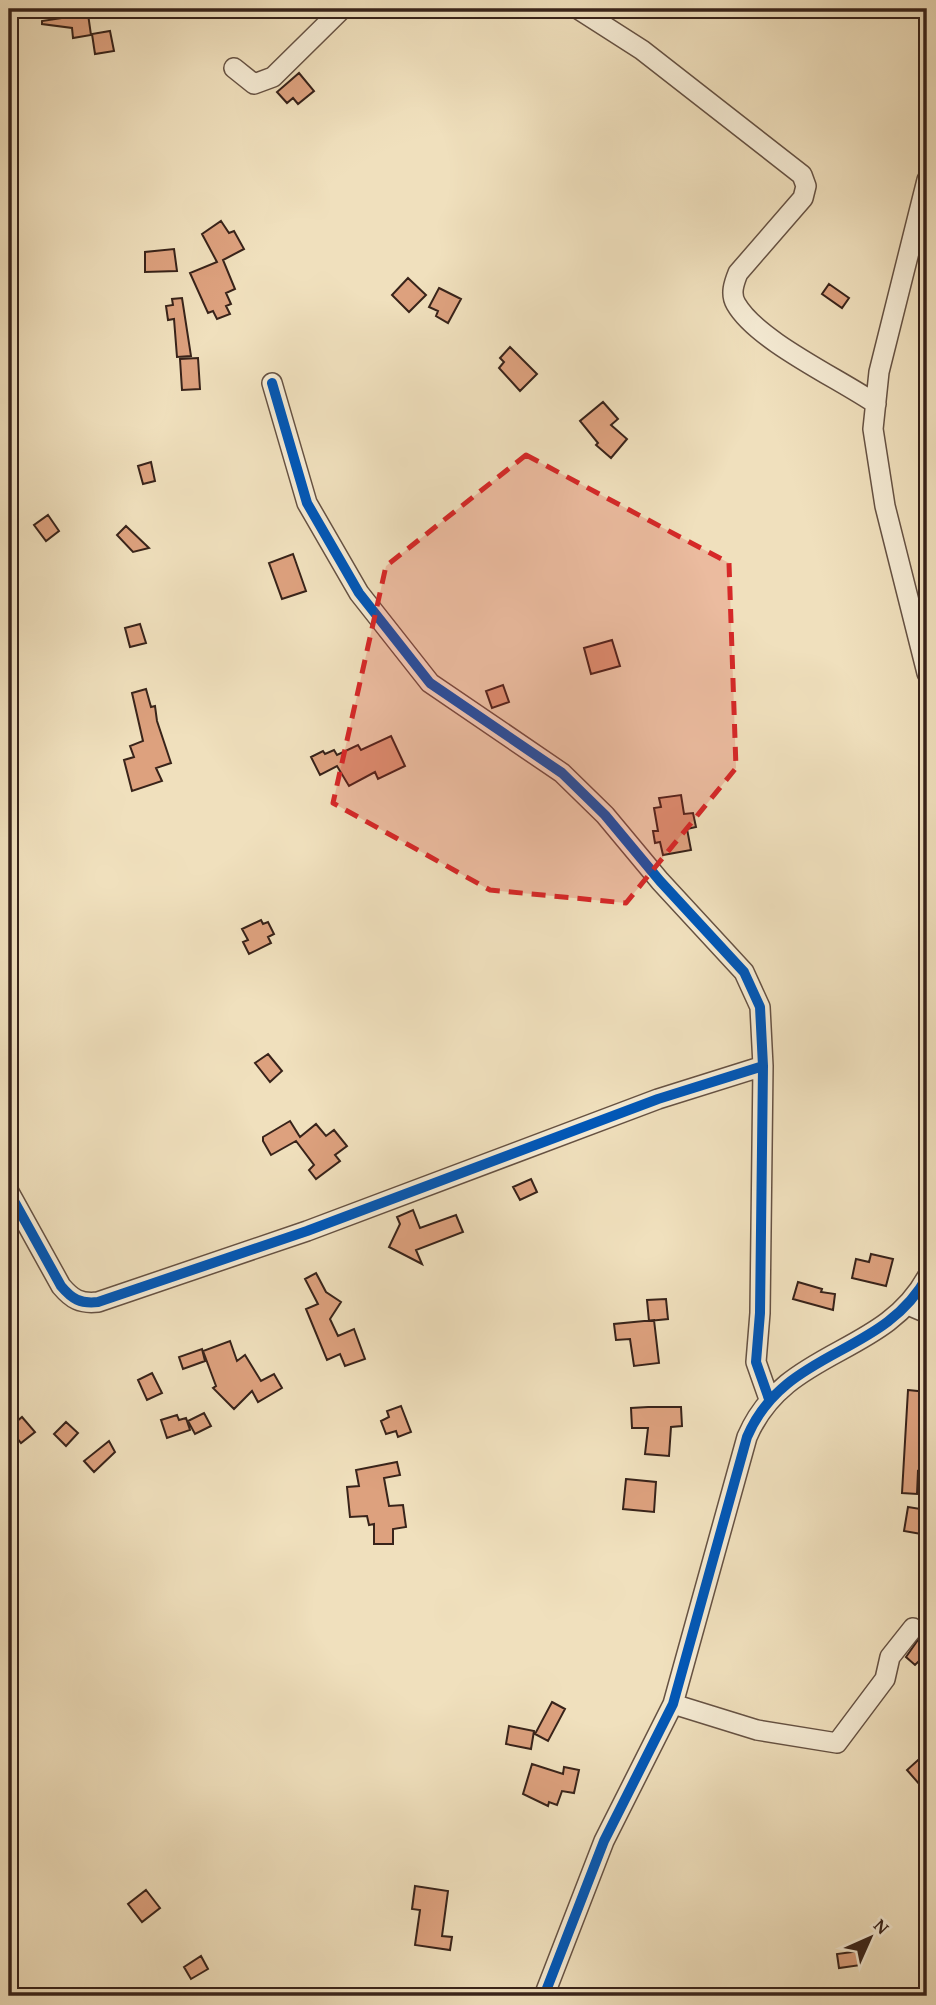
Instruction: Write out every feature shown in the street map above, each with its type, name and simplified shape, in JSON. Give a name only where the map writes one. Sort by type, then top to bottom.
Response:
[{"type":"street","points":[[234,68],[254,84],[274,77],[342,9]]},
{"type":"street","points":[[578,9],[642,50],[794,166],[802,175],[806,186],[803,198],[738,273],[733,287],[735,303],[750,321],[780,343],[876,404]]},
{"type":"street","points":[[927,180],[879,372],[873,429],[886,506],[927,673]]},
{"type":"street","points":[[272,383],[307,503],[359,593],[430,683],[562,773],[744,972],[760,1007],[763,1066],[760,1313],[756,1362],[769,1399]]},
{"type":"street","points":[[9,1192],[61,1286],[72,1298],[85,1303],[98,1302],[307,1231],[658,1099],[763,1066]]},
{"type":"street","points":[[544,1996],[604,1841],[673,1704],[747,1437],[756,1416],[769,1399],[794,1376],[862,1340],[908,1304],[927,1277]]},
{"type":"street","points":[[908,1304],[927,1313]]},
{"type":"street","points":[[673,1704],[757,1730],[837,1743],[885,1679],[890,1657],[913,1628]]},
{"type":"highlighted area","points":[[526,455],[729,563],[736,768],[626,903],[490,890],[333,803],[386,566]]},
{"type":"building","points":[[88,14],[91,35],[73,38],[72,28],[42,24],[42,21]]},
{"type":"building","points":[[110,31],[114,51],[95,54],[92,34]]},
{"type":"building","points":[[299,73],[314,91],[298,104],[293,98],[287,103],[277,92]]},
{"type":"building","points":[[221,221],[229,233],[234,231],[244,249],[223,260],[235,289],[226,293],[231,304],[226,306],[230,314],[217,319],[213,311],[208,313],[190,273],[217,262],[202,234]]},
{"type":"building","points":[[174,249],[177,271],[145,272],[145,252]]},
{"type":"building","points":[[408,278],[426,295],[409,312],[392,295]]},
{"type":"building","points":[[829,284],[849,298],[842,308],[822,294]]},
{"type":"building","points":[[439,288],[461,299],[448,323],[436,316],[438,311],[429,307]]},
{"type":"building","points":[[182,298],[191,356],[177,357],[174,319],[168,320],[166,306],[173,305],[172,299]]},
{"type":"building","points":[[510,347],[537,374],[520,391],[499,368],[504,362],[500,358]]},
{"type":"building","points":[[198,358],[200,389],[182,390],[180,359]]},
{"type":"building","points":[[603,402],[618,419],[611,425],[627,439],[611,458],[596,445],[598,443],[580,421]]},
{"type":"building","points":[[151,462],[155,481],[143,484],[138,466]]},
{"type":"building","points":[[48,515],[59,531],[46,541],[34,525]]},
{"type":"building","points":[[126,526],[149,548],[133,552],[117,535]]},
{"type":"building","points":[[293,554],[306,591],[282,599],[269,563]]},
{"type":"building","points":[[140,624],[146,643],[130,647],[125,628]]},
{"type":"building","points":[[612,640],[620,666],[591,674],[584,648]]},
{"type":"building","points":[[503,685],[509,702],[492,708],[486,691]]},
{"type":"building","points":[[146,689],[151,707],[155,706],[157,721],[171,763],[156,768],[162,781],[132,791],[124,760],[134,757],[130,746],[143,741],[132,693]]},
{"type":"building","points":[[391,736],[405,766],[378,779],[375,772],[349,786],[337,766],[320,775],[311,757],[323,751],[325,754],[334,750],[337,755],[358,745],[361,750]]},
{"type":"building","points":[[681,795],[684,814],[693,813],[696,827],[687,829],[691,850],[663,855],[660,842],[655,843],[653,831],[658,831],[654,808],[661,807],[659,798]]},
{"type":"building","points":[[261,920],[263,924],[268,922],[274,934],[268,937],[271,943],[249,954],[243,942],[248,940],[242,929]]},
{"type":"building","points":[[268,1054],[282,1071],[270,1082],[255,1063]]},
{"type":"building","points":[[290,1121],[300,1137],[316,1124],[326,1136],[334,1130],[347,1146],[335,1155],[340,1161],[316,1179],[309,1170],[314,1165],[296,1141],[271,1155],[263,1137]]},
{"type":"building","points":[[531,1179],[537,1192],[520,1200],[513,1187]]},
{"type":"building","points":[[413,1210],[420,1228],[456,1215],[463,1232],[416,1250],[422,1264],[389,1247],[400,1224],[397,1217]]},
{"type":"building","points":[[871,1254],[893,1259],[886,1286],[852,1278],[856,1259],[869,1262]]},
{"type":"building","points":[[316,1273],[326,1292],[341,1302],[330,1319],[338,1336],[354,1329],[365,1359],[345,1366],[340,1354],[327,1360],[306,1309],[318,1304],[305,1279]]},
{"type":"building","points":[[798,1282],[822,1289],[821,1292],[835,1294],[833,1310],[793,1299]]},
{"type":"building","points":[[666,1299],[668,1319],[649,1321],[647,1300]]},
{"type":"building","points":[[654,1320],[659,1363],[634,1366],[630,1339],[616,1340],[614,1324]]},
{"type":"building","points":[[230,1341],[237,1361],[245,1355],[261,1381],[274,1374],[282,1388],[258,1402],[252,1391],[234,1409],[213,1388],[216,1386],[203,1351]]},
{"type":"building","points":[[202,1349],[205,1361],[183,1369],[179,1357]]},
{"type":"building","points":[[152,1373],[162,1393],[147,1400],[138,1380]]},
{"type":"building","points":[[908,1390],[927,1392],[925,1472],[918,1471],[917,1494],[902,1493]]},
{"type":"building","points":[[401,1406],[411,1432],[398,1437],[396,1431],[386,1434],[381,1421],[389,1417],[387,1411]]},
{"type":"building","points":[[681,1407],[682,1426],[671,1427],[669,1456],[645,1454],[648,1428],[632,1428],[631,1408]]},
{"type":"building","points":[[204,1413],[211,1426],[195,1434],[188,1421]]},
{"type":"building","points":[[177,1415],[179,1420],[186,1418],[190,1430],[167,1438],[161,1420]]},
{"type":"building","points":[[22,1417],[35,1432],[21,1443],[9,1428]]},
{"type":"building","points":[[66,1422],[78,1433],[66,1446],[54,1434]]},
{"type":"building","points":[[109,1441],[115,1452],[94,1472],[84,1461]]},
{"type":"building","points":[[397,1462],[400,1475],[384,1478],[389,1506],[403,1505],[406,1527],[393,1529],[393,1544],[374,1544],[374,1524],[369,1525],[367,1516],[350,1517],[347,1487],[359,1486],[356,1470]]},
{"type":"building","points":[[626,1479],[656,1482],[654,1512],[623,1509]]},
{"type":"building","points":[[908,1507],[927,1510],[927,1535],[904,1531]]},
{"type":"building","points":[[927,1627],[927,1653],[915,1665],[906,1657]]},
{"type":"building","points":[[552,1702],[565,1709],[548,1741],[535,1734]]},
{"type":"building","points":[[509,1726],[534,1731],[531,1749],[506,1744]]},
{"type":"building","points":[[927,1752],[927,1793],[907,1770]]},
{"type":"building","points":[[532,1764],[563,1774],[564,1767],[579,1770],[574,1793],[562,1791],[557,1805],[549,1802],[548,1806],[523,1794]]},
{"type":"building","points":[[415,1886],[448,1891],[442,1936],[452,1937],[450,1950],[415,1945],[420,1910],[412,1909]]},
{"type":"building","points":[[146,1890],[160,1908],[142,1922],[128,1904]]},
{"type":"building","points":[[860,1951],[861,1965],[839,1968],[837,1954]]},
{"type":"building","points":[[201,1956],[208,1969],[191,1979],[184,1967]]},
{"type":"cycle path","points":[[272,383],[307,503],[359,593],[430,683],[562,773],[605,815],[660,881],[744,972],[760,1007],[763,1066],[760,1313],[756,1362],[769,1399]]},
{"type":"cycle path","points":[[9,1192],[61,1286],[77,1300],[98,1302],[307,1231],[658,1099],[763,1066]]},
{"type":"cycle path","points":[[544,1996],[604,1841],[673,1704],[747,1437],[764,1408],[785,1386],[809,1368],[886,1323],[908,1303],[927,1277]]}]
